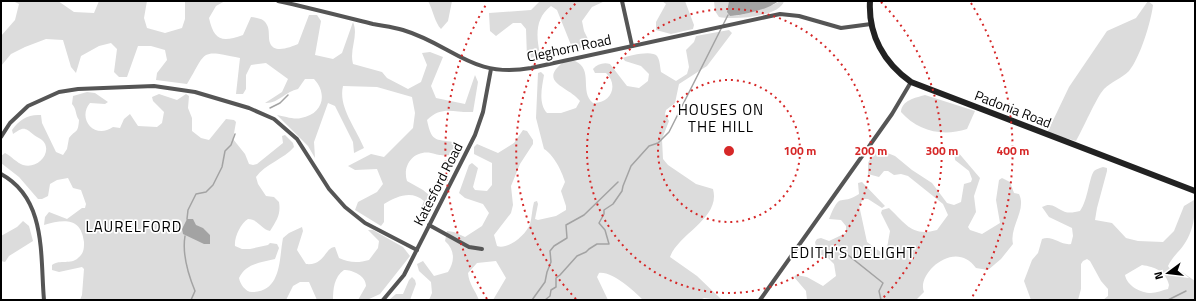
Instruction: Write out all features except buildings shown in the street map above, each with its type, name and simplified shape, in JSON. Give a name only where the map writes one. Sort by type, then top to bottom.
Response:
[{"type":"main road","name":"Padonia Road","points":[[870,1],[871,24],[882,53],[896,70],[912,82],[1195,191]]},
{"type":"street","name":"Cleghorn Road","points":[[278,1],[401,29],[422,37],[465,60],[491,69],[520,70],[780,14],[799,16],[841,28],[871,24]]},
{"type":"street","points":[[622,1],[632,46]]},
{"type":"street","name":"Katesford Road","points":[[383,300],[404,275],[480,124],[491,69]]},
{"type":"street","points":[[760,300],[892,114],[912,82]]},
{"type":"street","points":[[1,137],[18,114],[28,106],[59,92],[78,89],[154,86],[195,92],[249,108],[274,119],[297,139],[325,183],[345,207],[365,223],[417,250]]},
{"type":"street","points":[[1,174],[18,186],[28,198],[34,212],[38,231],[44,300]]},
{"type":"street","points":[[429,226],[469,247],[482,249]]},
{"type":"shaded area","points":[[13,1],[58,1],[74,12],[94,13],[99,1],[147,1],[144,18],[147,28],[165,33],[182,28],[185,19],[185,1],[225,1],[216,6],[209,18],[213,31],[216,35],[220,38],[229,39],[243,35],[251,17],[258,18],[264,21],[267,25],[269,41],[272,46],[279,49],[298,44],[309,15],[317,15],[321,21],[315,55],[333,59],[342,53],[353,22],[355,27],[355,37],[352,53],[353,64],[382,72],[387,78],[408,89],[421,82],[427,65],[422,53],[430,52],[443,57],[431,86],[436,98],[465,104],[475,75],[478,82],[473,112],[443,111],[433,115],[427,120],[433,137],[440,140],[457,143],[450,155],[431,153],[419,154],[411,160],[406,169],[407,181],[423,190],[434,199],[430,212],[422,217],[420,211],[424,201],[415,196],[404,195],[384,204],[384,222],[381,226],[355,210],[358,202],[377,192],[383,184],[377,169],[355,170],[348,166],[371,154],[384,157],[413,128],[415,113],[412,97],[377,87],[343,86],[342,94],[345,110],[364,148],[354,153],[353,142],[335,106],[328,103],[314,142],[315,158],[308,146],[277,115],[298,118],[308,116],[314,112],[321,103],[322,97],[321,91],[314,79],[305,79],[298,89],[274,102],[265,103],[282,92],[288,79],[266,63],[251,65],[246,75],[246,89],[243,94],[236,94],[240,58],[217,54],[206,55],[198,65],[187,84],[156,80],[157,73],[167,60],[165,50],[151,46],[138,46],[127,77],[119,77],[114,72],[117,49],[111,43],[99,46],[81,56],[76,73],[71,67],[63,40],[46,39],[11,54],[1,66],[1,36],[15,20],[19,4]]},
{"type":"shaded area","points":[[428,1],[452,1],[448,21],[441,29],[437,23]]},
{"type":"shaded area","points":[[540,1],[605,1],[592,7],[582,21],[584,31],[591,45],[573,50],[557,10],[551,6],[539,22],[538,41],[540,54],[536,57],[527,58],[526,29],[521,23],[513,23],[496,36],[490,31],[489,13],[531,10]]},
{"type":"shaded area","points":[[662,1],[685,1],[694,25],[693,29],[671,34],[656,30],[656,22],[666,4]]},
{"type":"shaded area","points":[[714,1],[729,1],[728,8],[730,16],[740,15],[784,1],[781,6],[774,11],[765,14],[726,18],[719,17],[715,11]]},
{"type":"shaded area","points":[[729,1],[778,1],[769,7],[755,12],[730,16],[727,12]]},
{"type":"shaded area","points":[[1148,1],[1153,5],[1152,12],[1137,58],[1129,71],[1104,89],[1101,93],[1076,141],[1047,133],[1069,87],[1107,31],[1136,18]]},
{"type":"shaded area","points":[[729,30],[732,33],[707,66],[679,84],[675,103],[666,110],[665,114],[669,121],[662,139],[663,159],[668,165],[696,184],[713,189],[714,199],[711,208],[705,217],[675,248],[670,257],[697,276],[722,300],[704,298],[700,300],[643,300],[629,287],[616,278],[604,273],[599,273],[597,277],[608,300],[493,300],[506,278],[496,261],[477,263],[468,273],[471,284],[479,300],[429,300],[432,293],[431,282],[419,271],[417,264],[423,261],[434,276],[448,272],[452,264],[453,256],[451,248],[445,241],[447,231],[454,232],[465,237],[482,226],[489,213],[483,204],[465,198],[459,193],[469,165],[472,163],[478,168],[473,187],[475,190],[487,191],[492,185],[492,163],[474,154],[474,147],[477,144],[498,153],[514,143],[523,130],[527,131],[533,140],[533,144],[520,164],[511,186],[513,205],[511,213],[494,235],[497,246],[501,247],[511,244],[525,233],[530,224],[534,202],[537,201],[538,204],[535,219],[538,220],[556,216],[566,210],[561,191],[565,182],[564,178],[554,159],[544,149],[536,118],[538,73],[541,72],[544,75],[541,95],[544,109],[547,113],[561,113],[576,108],[580,101],[558,84],[553,76],[555,70],[566,61],[573,60],[581,65],[584,69],[589,98],[593,103],[599,102],[608,97],[611,93],[612,83],[606,73],[595,73],[593,69],[596,66],[603,63],[610,64],[627,86],[639,88],[648,81],[649,74],[641,66],[625,61],[623,58],[635,54],[651,53],[657,56],[661,72],[676,81],[687,74],[689,67],[686,50],[694,42],[696,36]]},
{"type":"shaded area","points":[[87,92],[95,93],[108,102],[105,104],[90,103],[86,109],[85,115],[90,126],[100,131],[113,127],[120,128],[124,119],[130,114],[138,126],[157,127],[162,123],[164,112],[153,101],[152,97],[159,94],[177,100],[186,94],[189,96],[188,108],[192,118],[192,131],[201,138],[209,140],[226,119],[234,120],[236,122],[233,139],[245,154],[249,164],[257,164],[283,143],[282,136],[285,135],[293,143],[294,147],[290,151],[260,172],[256,177],[258,184],[266,196],[274,197],[279,202],[279,214],[270,231],[251,219],[248,219],[245,221],[237,235],[235,246],[242,249],[250,249],[268,245],[270,243],[277,244],[279,248],[275,259],[254,264],[245,269],[242,273],[239,278],[244,288],[248,291],[253,292],[262,290],[269,286],[274,280],[277,272],[283,238],[289,233],[302,227],[303,231],[297,250],[306,264],[312,264],[321,260],[329,250],[335,247],[339,258],[343,260],[362,262],[369,260],[378,248],[379,241],[368,230],[373,230],[403,247],[410,256],[380,294],[367,300],[358,300],[366,286],[364,279],[355,272],[344,270],[336,280],[333,300],[317,300],[309,282],[300,282],[293,286],[286,300],[80,300],[82,295],[84,269],[82,267],[59,272],[52,270],[52,265],[58,262],[75,260],[83,253],[84,242],[82,234],[75,224],[70,222],[64,221],[44,225],[45,217],[49,212],[67,219],[82,208],[85,208],[86,204],[81,190],[73,188],[68,178],[57,180],[50,184],[48,196],[38,199],[19,177],[1,163],[1,156],[5,153],[21,164],[29,166],[34,165],[43,158],[46,149],[42,140],[26,129],[22,129],[13,134],[12,130],[24,118],[36,115],[41,115],[42,123],[56,152],[63,155],[67,149],[69,138],[77,129],[79,124],[75,108],[72,104],[73,96]]},
{"type":"shaded area","points":[[925,95],[975,111],[967,129],[949,132],[931,131],[915,124],[901,112],[906,102]]},
{"type":"shaded area","points":[[954,149],[980,178],[974,196],[976,212],[968,227],[970,230],[982,234],[1000,223],[996,200],[999,180],[1002,178],[1010,182],[1014,193],[1019,194],[1021,206],[1013,231],[1013,244],[1001,259],[988,270],[976,268],[967,260],[958,257],[948,258],[939,262],[926,276],[923,285],[924,292],[916,300],[807,300],[806,291],[794,277],[796,275],[807,277],[823,286],[836,276],[834,264],[828,258],[817,253],[815,242],[817,239],[821,238],[829,241],[846,233],[846,226],[841,220],[829,219],[839,201],[853,198],[859,194],[858,183],[862,182],[885,206],[882,208],[868,199],[864,199],[859,205],[867,242],[882,253],[887,248],[890,231],[881,213],[882,210],[889,208],[910,228],[921,232],[937,230],[948,215],[943,204],[908,176],[901,174],[894,175],[888,171],[884,171],[879,177],[868,174],[868,163],[873,153],[880,150],[895,156],[912,170],[932,183],[947,203],[954,205],[961,202],[964,184],[971,182],[972,179],[969,171],[955,160]]},
{"type":"shaded area","points":[[1103,167],[1107,168],[1107,171],[1095,220],[1112,223],[1126,238],[1138,241],[1163,242],[1174,231],[1184,206],[1194,200],[1195,205],[1192,228],[1185,243],[1168,266],[1170,269],[1182,272],[1195,281],[1195,300],[1103,300],[1108,296],[1108,289],[1101,281],[1090,261],[1087,259],[1081,264],[1081,289],[1078,300],[1031,300],[1024,281],[1032,260],[1038,253],[1042,239],[1050,238],[1064,244],[1071,244],[1073,236],[1072,228],[1049,217],[1042,207],[1050,205],[1067,212],[1080,211],[1085,201],[1092,174],[1095,170]],"holes":[[[1142,265],[1163,273],[1168,280],[1168,289],[1155,293],[1147,293],[1131,286],[1125,275]]]},
{"type":"shaded area","points":[[187,219],[193,219],[196,225],[203,228],[210,235],[210,244],[204,244],[183,234],[182,229]]},
{"type":"shaded area","points":[[23,221],[29,226],[33,241],[9,256],[5,262],[1,261],[1,236],[17,227]]},
{"type":"shaded area","points":[[412,277],[416,284],[410,300],[389,300],[396,294],[403,294],[409,280]]},
{"type":"waterway","points":[[545,300],[550,296],[551,290],[556,287],[556,278],[577,256],[586,252],[597,244],[609,244],[605,230],[599,223],[604,214],[604,210],[613,204],[622,191],[631,166],[649,146],[658,143],[669,132],[728,15]]},
{"type":"waterway","points":[[270,108],[280,103],[288,95]]},
{"type":"waterway","points":[[187,219],[188,210],[196,194],[206,192],[213,185],[222,167],[225,151],[231,145],[235,134]]},
{"type":"waterway","points":[[532,300],[545,282],[551,262],[550,251],[554,246],[567,238],[566,225],[584,215],[618,182]]},
{"type":"waterway","points":[[185,236],[184,250],[186,264],[195,291],[191,300]]},
{"type":"waterway","points":[[843,251],[883,283],[879,291],[881,300]]},
{"type":"waterway","points":[[1168,300],[1186,291]]},
{"type":"district","name":"HOUSES ON THE HILL","points":[[721,118]]},
{"type":"district","name":"LAURELFORD","points":[[134,227]]},
{"type":"district","name":"EDITH'S DELIGHT","points":[[853,253]]}]
